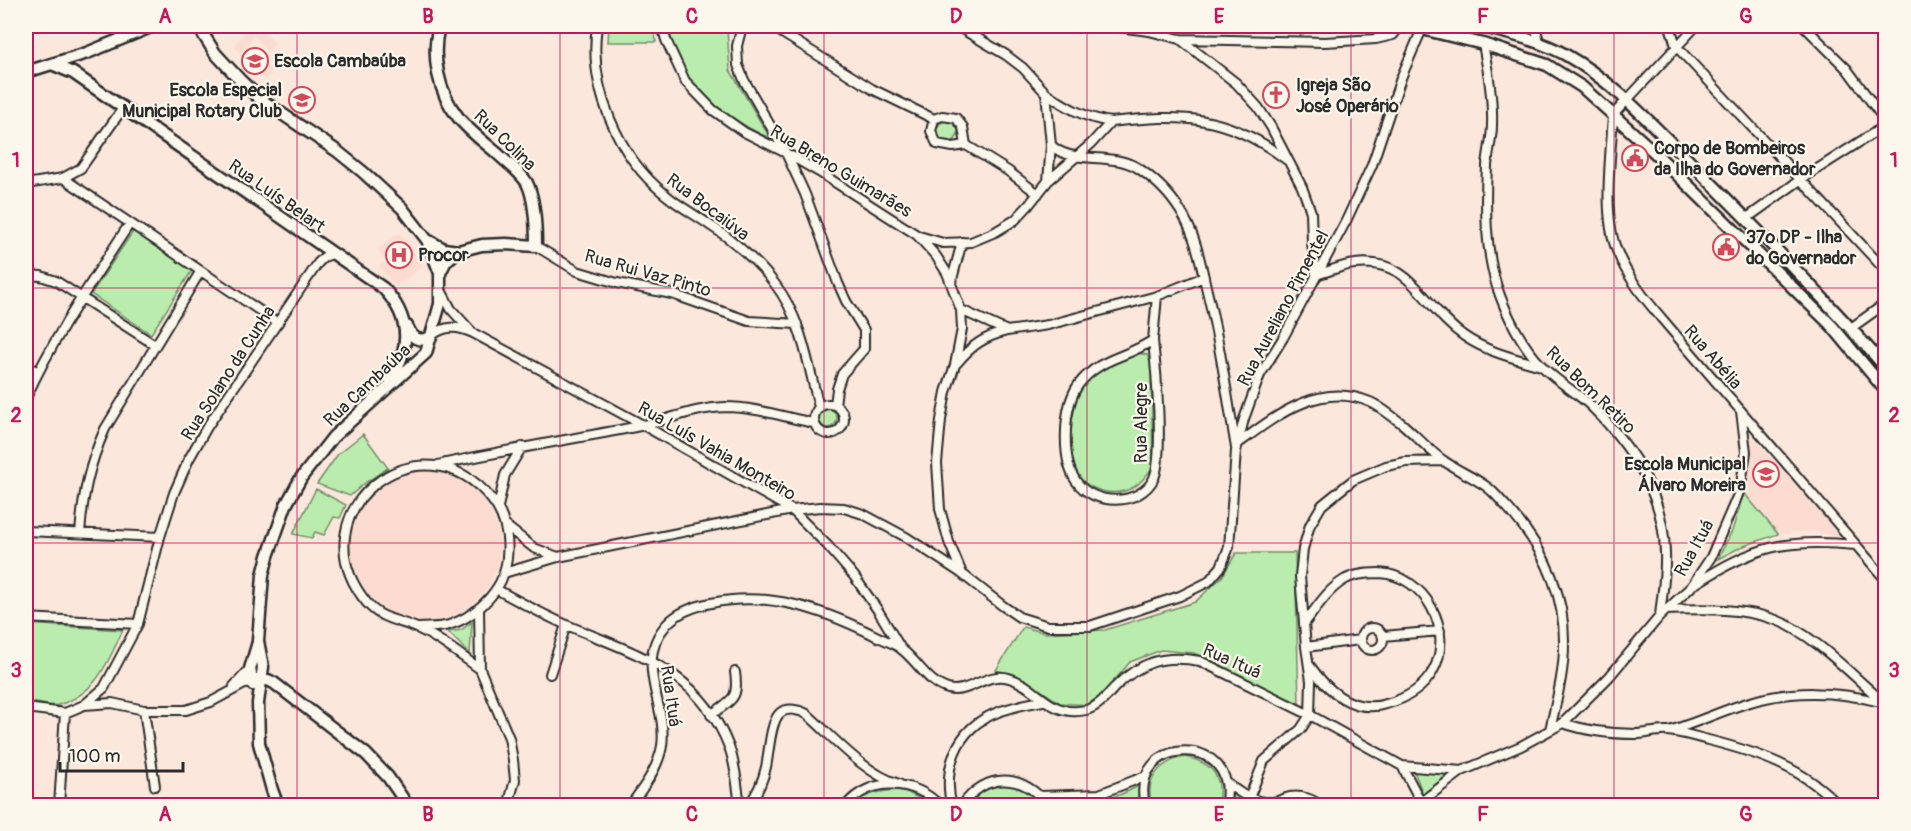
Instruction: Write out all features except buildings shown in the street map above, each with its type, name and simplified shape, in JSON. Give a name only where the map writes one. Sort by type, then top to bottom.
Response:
[{"type":"street","points":[[125,37],[143,26]]},
{"type":"street","points":[[26,72],[54,65],[153,26]]},
{"type":"street","name":"Rua Cambaúba","points":[[198,26],[215,53],[260,99],[337,151],[402,208],[427,240],[440,273],[440,304],[426,353],[333,437],[302,478],[286,505],[263,575],[255,676]]},
{"type":"street","name":"Rua Colina","points":[[439,26],[437,69],[450,107],[466,125],[517,170],[527,184],[536,229],[536,246]]},
{"type":"street","name":"Rua Bocaiúva","points":[[597,26],[595,56],[598,82],[617,134],[638,165],[661,191],[714,227],[752,260],[774,283],[797,324],[819,407]]},
{"type":"street","name":"Rua Breno Guimarães","points":[[662,26],[685,81],[713,110],[744,132],[786,153],[917,236],[936,256],[947,273],[961,310],[961,337],[940,420],[937,463],[940,509],[961,573]]},
{"type":"street","points":[[742,26],[737,46],[738,65],[744,80],[786,153],[805,194],[838,283],[864,330],[864,349],[842,374],[835,405]]},
{"type":"street","points":[[771,26],[872,89],[934,119],[942,116],[956,118],[961,123],[966,145]]},
{"type":"street","points":[[957,26],[1006,55],[1023,68],[1046,93],[1073,111],[1094,119],[1111,122],[1181,117],[1208,120],[1234,129],[1268,146],[1288,161]]},
{"type":"street","points":[[1111,26],[1146,28],[1180,39],[1234,42],[1356,41],[1393,35],[1400,26]]},
{"type":"street","points":[[1410,26],[1483,44],[1546,65],[1582,87],[1724,219],[1832,326],[1886,391]]},
{"type":"street","points":[[1480,26],[1539,41],[1596,74],[1626,99],[1747,218],[1886,368]]},
{"type":"street","points":[[1535,26],[1539,41]]},
{"type":"street","points":[[1670,26],[1676,46],[1886,271]]},
{"type":"street","points":[[1613,114],[1696,26]]},
{"type":"street","points":[[1724,219],[1747,218],[1886,123],[1847,69],[1804,26]]},
{"type":"street","name":"Rua Aureliano Pimentel","points":[[504,573],[558,557],[792,510],[832,507],[863,514],[906,537],[961,573],[1019,617],[1048,626],[1090,626],[1180,596],[1208,582],[1221,567],[1229,547],[1237,447],[1244,419],[1260,375],[1335,245],[1372,165],[1401,78],[1422,28]]},
{"type":"street","points":[[1180,39],[1236,83],[1258,106],[1271,127],[1311,212],[1316,276],[1353,264],[1376,263],[1394,268],[1420,291],[1443,319],[1464,336],[1486,350],[1541,366]]},
{"type":"street","points":[[1198,54],[1198,44],[1202,39]]},
{"type":"street","name":"Rua Bom Retiro","points":[[1483,44],[1491,92],[1492,126],[1486,223],[1490,261],[1498,289],[1524,343],[1541,366],[1591,407],[1626,444],[1645,475],[1660,519],[1665,550],[1663,613]]},
{"type":"street","name":"Rua Luís Belart","points":[[54,65],[73,73],[383,288],[400,311],[406,341],[400,365],[380,394]]},
{"type":"street","points":[[1046,93],[1051,145],[1048,181]]},
{"type":"street","points":[[26,184],[63,178],[87,163],[123,108]]},
{"type":"street","name":"Rua Abélia","points":[[1613,114],[1609,206],[1611,231],[1617,252],[1633,283],[1886,580]]},
{"type":"street","points":[[934,119],[931,131],[932,137],[938,144],[953,147],[966,145],[1008,171],[1038,194]]},
{"type":"street","points":[[917,236],[943,243],[971,242],[995,232],[1015,220],[1048,181],[1091,144],[1111,122]]},
{"type":"street","points":[[1051,145],[1058,152],[1076,157],[1098,157],[1124,161],[1140,169],[1164,189],[1184,216],[1199,252],[1216,326],[1237,447],[1279,414],[1303,402],[1345,394],[1371,402],[1401,423],[1444,461],[1489,488],[1525,526],[1544,556],[1562,611],[1564,646],[1561,682],[1550,730]]},
{"type":"street","points":[[63,178],[278,323]]},
{"type":"street","points":[[26,398],[38,370],[82,296],[130,223]]},
{"type":"street","points":[[427,240],[444,249],[458,251]]},
{"type":"street","points":[[951,284],[962,242]]},
{"type":"street","name":"Rua Rui Vaz Pinto","points":[[458,251],[482,245],[536,246],[577,271],[617,283],[672,294],[749,321],[797,324]]},
{"type":"street","points":[[440,273],[446,261],[458,251]]},
{"type":"street","name":"Rua Solano da Cunha","points":[[84,705],[104,688],[138,624],[160,537],[174,494],[198,443],[318,263],[324,257],[332,254]]},
{"type":"street","points":[[80,533],[82,499],[93,455],[115,410],[200,272]]},
{"type":"street","points":[[26,275],[41,276],[57,281],[155,345]]},
{"type":"street","name":"Rua Breno Guimarães","points":[[955,365],[969,348],[993,335],[1048,325],[1157,296],[1204,277]]},
{"type":"street","points":[[441,290],[451,309],[473,333]]},
{"type":"street","name":"Rua Alegre","points":[[1153,340],[1141,349],[1104,362],[1079,383],[1068,406],[1067,451],[1071,469],[1075,479],[1082,487],[1096,497],[1125,499],[1138,494],[1155,477],[1158,432],[1153,340],[1157,296]]},
{"type":"street","points":[[1851,328],[1886,303]]},
{"type":"street","points":[[961,310],[1007,332]]},
{"type":"street","points":[[400,311],[411,336],[418,340],[431,337],[439,330],[450,327],[459,327],[473,333]]},
{"type":"street","name":"Rua Luís Vahia Monteiro","points":[[473,333],[643,425],[792,510],[854,576],[900,648]]},
{"type":"street","points":[[26,367],[38,370]]},
{"type":"street","points":[[480,669],[449,646],[418,628],[392,621],[369,606],[353,584],[345,559],[345,532],[354,506],[369,488],[389,474],[412,466],[437,466],[522,447],[643,425],[703,409],[723,407],[749,409],[814,423],[827,434],[838,430],[844,420],[843,414],[835,405],[824,404],[815,412],[814,423]]},
{"type":"street","name":"Rua Ituá","points":[[630,806],[657,763],[662,745],[650,659],[656,644],[666,626],[677,616],[700,605],[732,598],[771,599],[806,606],[843,619],[900,648],[932,681],[948,689],[958,690],[998,677],[1009,678],[1061,710],[1089,709],[1102,702],[1127,676],[1144,664],[1180,657],[1200,661],[1310,715],[1402,766],[1462,771],[1521,746],[1563,723],[1609,677],[1663,613],[1691,587],[1711,556],[1740,489],[1746,452],[1740,411]]},
{"type":"street","points":[[498,507],[506,475],[522,447]]},
{"type":"street","points":[[1249,798],[1264,761],[1301,729],[1310,715],[1312,698],[1300,576],[1310,525],[1322,505],[1353,480],[1386,466],[1406,462],[1444,461]]},
{"type":"street","points":[[418,628],[450,625],[479,609],[496,589],[504,573],[507,550],[506,526],[498,507],[482,487],[461,473],[437,466]]},
{"type":"street","points":[[506,526],[534,548],[558,557]]},
{"type":"street","points":[[26,531],[160,537]]},
{"type":"street","points":[[1691,587],[1726,564],[1759,550],[1780,545],[1827,542],[1856,545]]},
{"type":"street","points":[[1304,624],[1331,590],[1345,579],[1365,573],[1386,574],[1406,579],[1423,594],[1434,612],[1440,631],[1440,651],[1433,671],[1420,688],[1402,700],[1382,706],[1360,705],[1341,698],[1324,685],[1308,664]]},
{"type":"street","points":[[496,589],[537,612],[650,659],[670,671],[692,689],[711,715],[729,747],[740,806]]},
{"type":"street","points":[[479,609],[480,669],[509,738],[515,780],[508,806]]},
{"type":"street","points":[[1663,613],[1713,609],[1776,620],[1805,637],[1849,670],[1885,703]]},
{"type":"street","points":[[26,618],[138,624]]},
{"type":"street","points":[[550,674],[566,625]]},
{"type":"street","points":[[1372,627],[1380,631],[1383,636],[1381,646],[1374,650],[1365,648],[1360,640],[1365,630],[1372,627]]},
{"type":"street","points":[[1383,636],[1440,631]]},
{"type":"street","points":[[1306,647],[1360,640]]},
{"type":"street","name":"Rua Cambaúba","points":[[258,641],[263,667],[254,665],[260,743],[278,806]]},
{"type":"street","points":[[711,715],[733,698],[737,692],[735,672]]},
{"type":"street","points":[[26,708],[65,713],[84,705],[112,703],[144,710],[186,710],[212,702],[255,676],[274,683],[356,745],[388,777],[408,806]]},
{"type":"street","points":[[1563,723],[1581,729],[1614,733],[1637,734],[1667,731],[1746,703],[1800,692],[1839,694],[1885,703]]},
{"type":"street","points":[[952,806],[948,781],[953,754],[966,732],[998,711],[1043,700]]},
{"type":"street","points":[[144,710],[155,786]]},
{"type":"street","points":[[748,806],[766,770],[774,724],[780,713],[788,710],[800,710],[807,714],[885,780],[918,789],[934,798],[940,806]]},
{"type":"street","points":[[59,806],[65,713]]},
{"type":"street","points":[[1667,731],[1733,747],[1769,759],[1797,772],[1839,806]]},
{"type":"street","points":[[1145,806],[1142,795],[1146,776],[1160,758],[1182,750],[1197,752],[1208,757],[1220,768],[1226,782],[1225,806]]},
{"type":"street","points":[[1402,766],[1420,804],[1462,771]]},
{"type":"street","points":[[1041,796],[1099,794],[1146,776]]},
{"type":"street","points":[[962,806],[972,792],[985,784],[1000,780],[1015,781],[1029,787],[1041,796],[1048,806]]},
{"type":"street","points":[[1226,782],[1249,798],[1273,804],[1291,796],[1302,797],[1315,801],[1321,806]]},
{"type":"street","points":[[846,806],[864,791],[881,785],[899,784]]},
{"type":"shaded area","name":"Escola Cambaúba","points":[[253,26],[259,31],[261,29],[275,43],[269,52],[254,37],[247,44],[272,71],[265,80],[234,46],[247,28]]},
{"type":"shaded area","name":"Procor","points":[[400,233],[424,266],[395,287],[379,266],[386,261],[377,249]]},
{"type":"shaded area","name":"Escola Municipal Álvaro Moreira","points":[[1747,431],[1845,539],[1814,531],[1778,534],[1744,493],[1749,454]]},
{"type":"shaded area","points":[[425,471],[454,477],[478,493],[494,517],[500,546],[494,575],[478,599],[454,615],[425,621],[396,615],[372,599],[356,575],[350,546],[356,517],[372,493],[396,477]]},
{"type":"green space","points":[[609,26],[654,26],[656,42],[608,42]]},
{"type":"green space","points":[[668,26],[729,26],[727,30],[730,70],[770,138],[725,113],[695,87],[678,59]]},
{"type":"green space","points":[[947,121],[957,128],[958,132],[951,142],[947,143],[937,136],[936,132],[943,122]]},
{"type":"green space","points":[[134,230],[193,269],[151,334],[91,294]]},
{"type":"green space","points":[[1138,353],[1147,355],[1151,363],[1153,467],[1134,487],[1126,491],[1108,492],[1085,482],[1072,465],[1070,437],[1074,405],[1081,388],[1095,373],[1112,362]]},
{"type":"green space","points":[[823,408],[831,408],[837,414],[837,422],[831,428],[823,428],[817,422],[817,414]]},
{"type":"green space","points":[[363,434],[388,468],[350,496],[317,484],[338,454]]},
{"type":"green space","points":[[316,489],[346,505],[340,518],[334,517],[324,535],[315,532],[312,538],[293,534]]},
{"type":"green space","points":[[1744,493],[1778,534],[1741,547],[1718,559],[1732,531]]},
{"type":"green space","points":[[1236,553],[1295,553],[1299,705],[1194,653],[1161,650],[1130,662],[1105,692],[1090,705],[1060,703],[1025,680],[996,670],[1023,627],[1046,633],[1105,630],[1195,602],[1222,577]]},
{"type":"green space","points":[[472,622],[470,654],[448,632],[461,630]]},
{"type":"green space","points":[[26,624],[123,630],[106,665],[91,685],[71,700],[58,705],[50,705],[26,701]]},
{"type":"green space","points":[[1185,757],[1209,767],[1218,779],[1217,805],[1152,805],[1150,788],[1156,773],[1168,763]]},
{"type":"green space","points":[[1414,771],[1446,772],[1447,775],[1423,794]]},
{"type":"green space","points":[[1009,783],[1031,791],[1043,806],[968,806],[986,789]]},
{"type":"green space","points":[[1140,785],[1138,805],[1062,805],[1060,801],[1102,800],[1120,795]]},
{"type":"green space","points":[[899,790],[930,805],[853,805],[874,793]]},
{"type":"green space","points":[[1233,792],[1247,802],[1258,805],[1232,805]]},
{"type":"place","name":"Escola Cambaúba","points":[[255,61]]},
{"type":"place","name":"Igreja São José Operário","points":[[1276,95]]},
{"type":"place","name":"Escola Especial Municipal Rotary Club","points":[[302,100]]},
{"type":"place","name":"Corpo de Bombeiros da Ilha do Governador","points":[[1635,158]]},
{"type":"place","name":"37º DP - Ilha do Governador","points":[[1726,247]]},
{"type":"place","name":"Procor","points":[[399,255]]},
{"type":"place","name":"Escola Municipal Álvaro Moreira","points":[[1766,474]]}]
